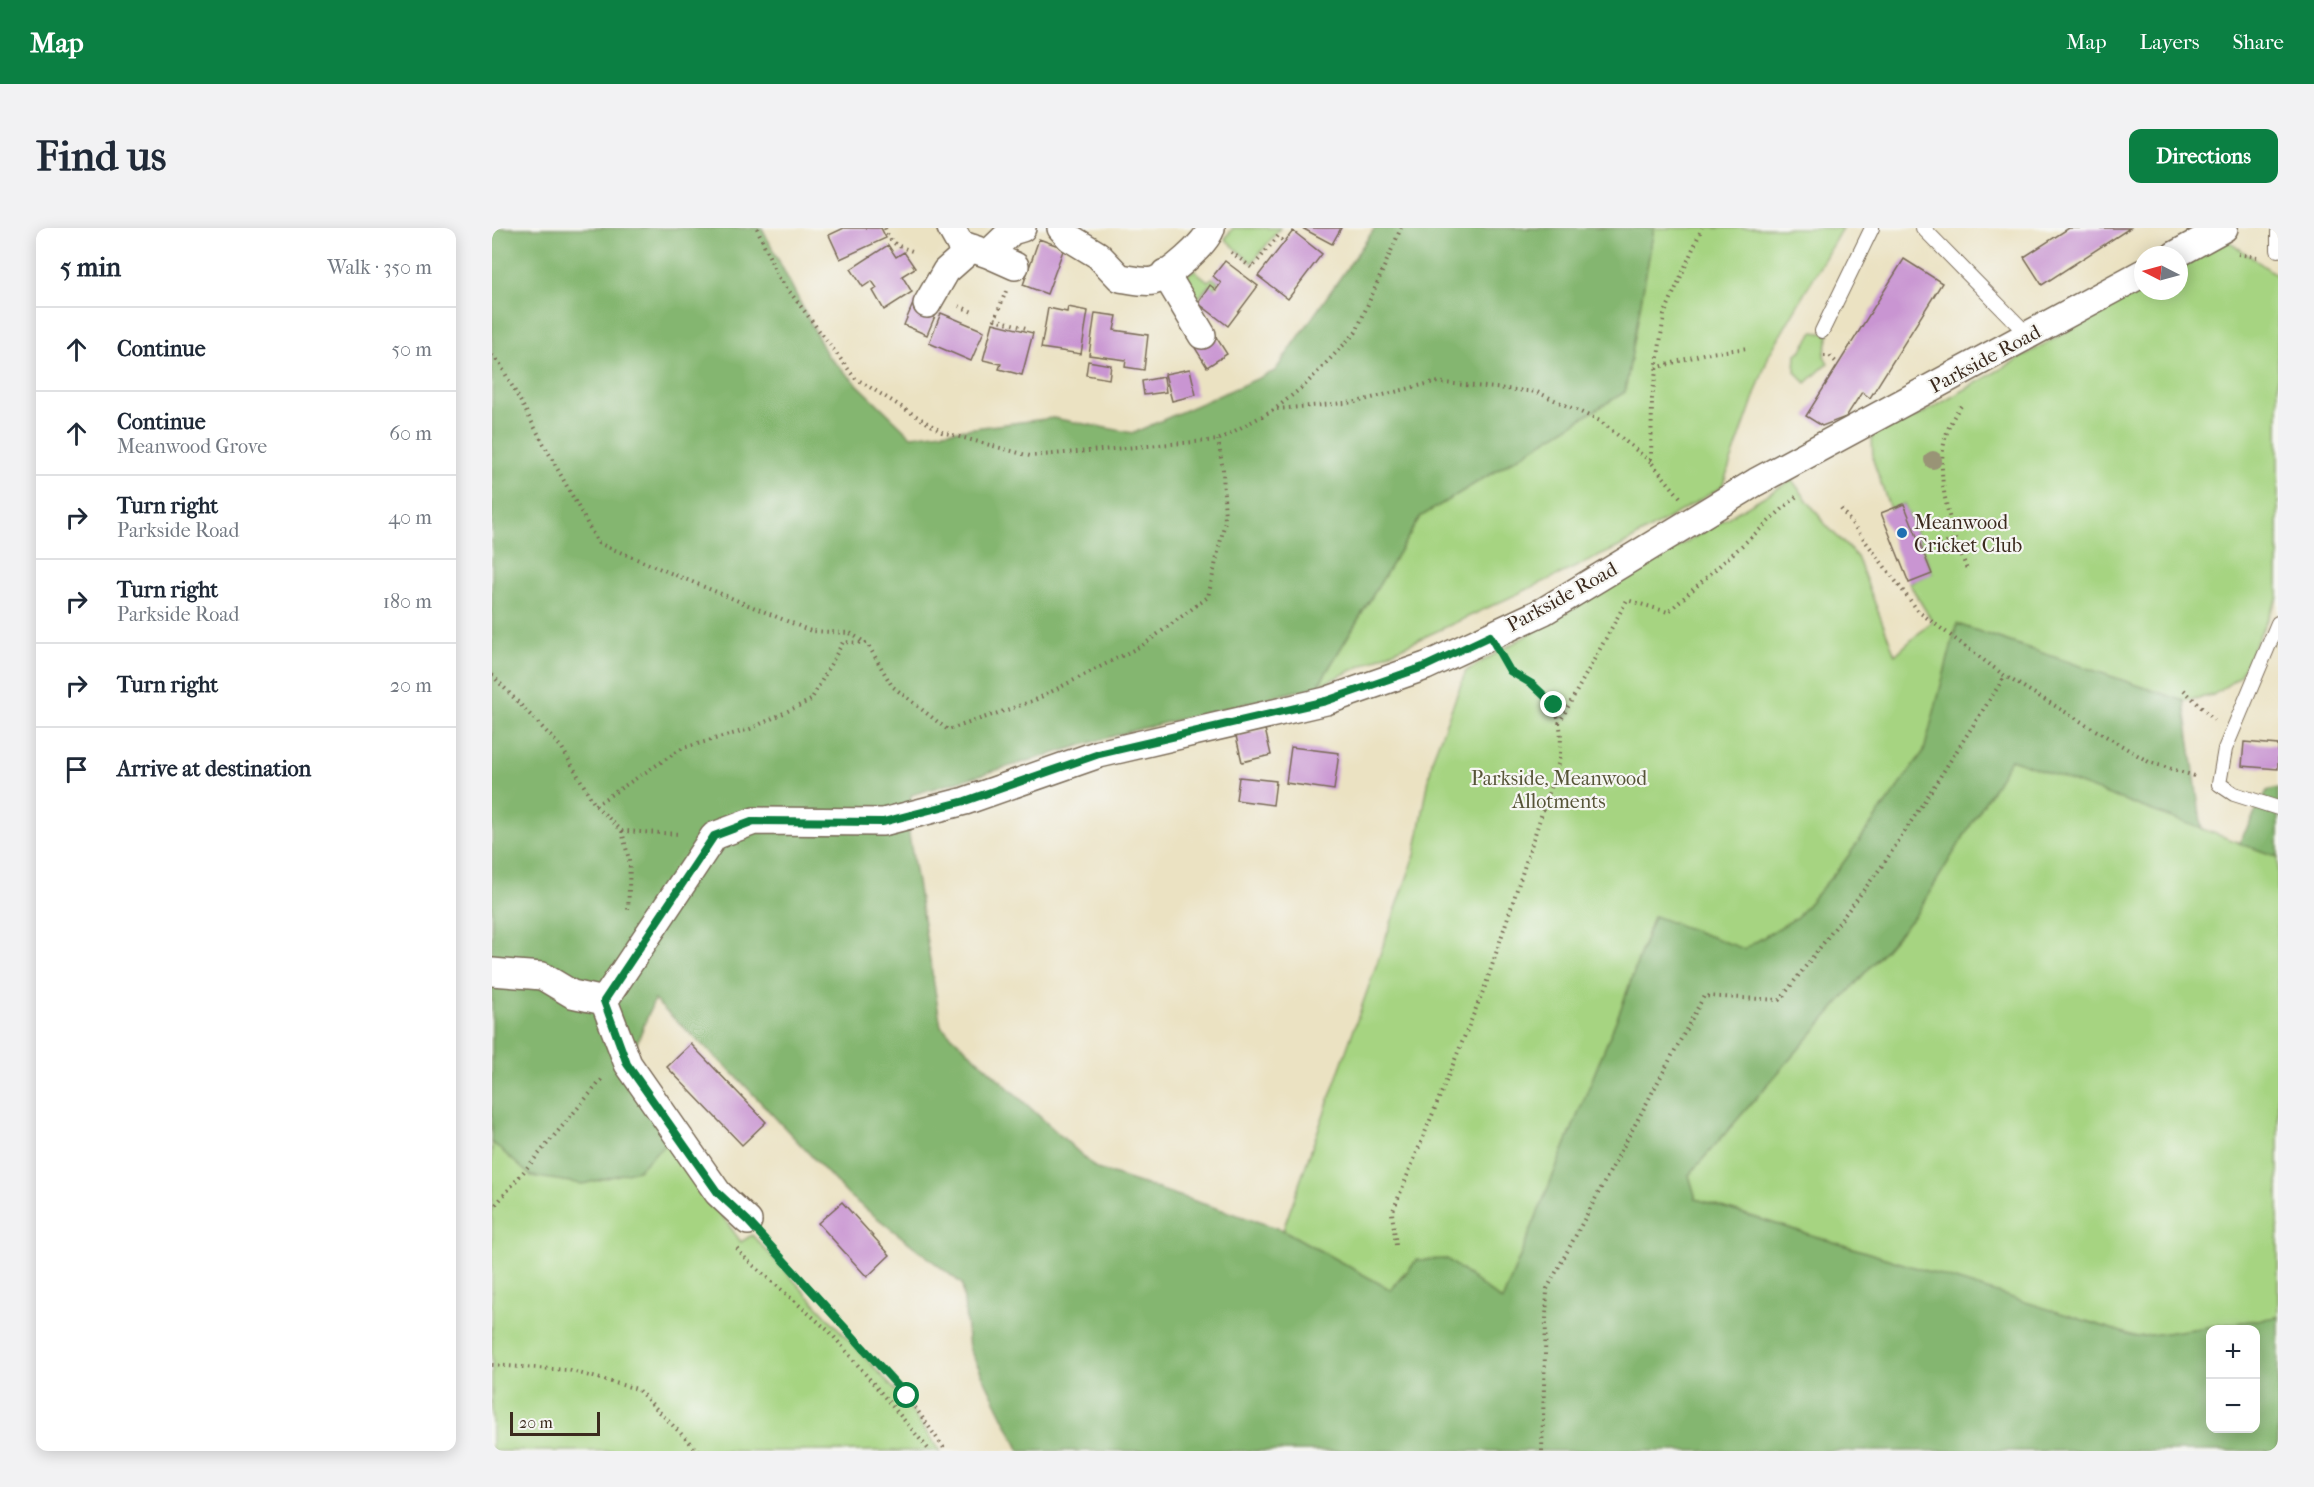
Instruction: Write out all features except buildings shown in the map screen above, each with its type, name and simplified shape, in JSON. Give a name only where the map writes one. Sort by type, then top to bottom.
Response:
[{"type":"street","points":[[951,228],[960,244],[1015,266]]},
{"type":"street","points":[[1061,228],[1070,238],[1098,255],[1120,278],[1159,277],[1183,262],[1209,234],[1211,228]]},
{"type":"street","points":[[2188,248],[2224,228]]},
{"type":"street","points":[[927,304],[946,271],[1015,229]]},
{"type":"street","points":[[1159,277],[1173,324]]},
{"type":"street","points":[[1159,277],[1202,335]]},
{"type":"street","name":"Parkside Road","points":[[714,836],[754,821],[883,822],[965,801],[1099,754],[1326,701],[1426,666],[1544,610],[1756,482],[2134,278]]},
{"type":"street","points":[[604,1001],[714,836]]},
{"type":"street","points":[[492,972],[542,976],[572,994],[604,1001]]},
{"type":"street","points":[[604,1001],[627,1064],[718,1193],[748,1221]]},
{"type":"lane","points":[[1822,331],[1872,228]]},
{"type":"lane","points":[[1923,228],[2029,336]]},
{"type":"lane","points":[[2278,232],[2278,250]]},
{"type":"lane","points":[[2278,623],[2229,738],[2219,784],[2234,794],[2278,808]]},
{"type":"path","points":[[757,228],[777,274],[855,378],[942,432],[1030,456],[1218,440],[1275,409],[1305,385],[1356,332],[1401,228]]},
{"type":"path","points":[[885,228],[888,238],[897,248],[915,252]]},
{"type":"path","points":[[1652,462],[1652,399],[1664,315],[1702,228]]},
{"type":"path","points":[[1229,250],[1252,268],[1278,236],[1284,242]]},
{"type":"path","points":[[2236,254],[2252,255],[2260,259]]},
{"type":"path","points":[[1004,295],[995,319],[1026,328]]},
{"type":"path","points":[[1656,368],[1704,354],[1748,348]]},
{"type":"path","points":[[492,355],[500,364],[597,543],[811,631],[850,633],[867,643],[892,686],[948,730],[1033,701],[1143,645],[1208,597],[1225,521],[1223,470],[1218,440]]},
{"type":"path","points":[[1824,356],[1830,356],[1838,364]]},
{"type":"path","points":[[1275,409],[1356,402],[1434,382],[1537,392],[1599,421],[1652,462],[1697,519]]},
{"type":"path","points":[[1966,400],[1954,414],[1944,442],[1943,486],[1955,539],[1968,572]]},
{"type":"path","points":[[1559,724],[1627,600],[1668,612],[1798,494]]},
{"type":"path","points":[[1841,509],[1919,612],[2005,675],[2149,762],[2219,784]]},
{"type":"path","points":[[1924,553],[1955,539]]},
{"type":"path","points":[[1396,1245],[1392,1213],[1486,984],[1559,761],[1562,738],[1554,705],[1532,684],[1510,671],[1490,636]]},
{"type":"path","points":[[595,805],[682,748],[750,729],[811,700],[843,642],[867,643]]},
{"type":"path","points":[[492,675],[562,748],[595,805],[621,831],[630,864],[628,912],[624,923]]},
{"type":"path","points":[[1542,1451],[1547,1289],[1704,996],[1780,1000],[1885,862],[2005,675]]},
{"type":"path","points":[[2184,690],[2225,730],[2229,738]]},
{"type":"path","points":[[621,831],[714,836]]},
{"type":"path","points":[[492,1209],[605,1076]]},
{"type":"path","points":[[748,1221],[907,1396],[946,1451]]},
{"type":"path","points":[[492,1365],[568,1370],[638,1389],[698,1451]]},
{"type":"green space","points":[[492,228],[762,228],[827,355],[911,436],[1053,418],[1133,433],[1275,371],[1375,228],[1654,228],[1625,392],[1420,517],[1318,686],[1131,731],[911,795],[909,835],[941,1026],[1097,1169],[1283,1230],[1391,1290],[1417,1260],[1447,1259],[1502,1301],[1622,1006],[1654,916],[1744,949],[1796,918],[1841,866],[1924,751],[1957,624],[2184,701],[2202,829],[2011,759],[1917,913],[1689,1175],[1696,1199],[2137,1337],[2206,1327],[2206,1433],[2260,1433],[2260,1325],[2222,1325],[2278,1317],[2278,1451],[1020,1451],[969,1348],[962,1284],[849,1196],[736,1076],[654,1000],[624,1076],[668,1141],[638,1170],[583,1184],[531,1176],[492,1142]]},
{"type":"green space","points":[[1233,228],[1280,228],[1252,263],[1225,239]]},
{"type":"green space","points":[[1654,228],[1842,228],[1769,355],[1722,487],[1619,547],[1318,686],[1420,517],[1625,392]]},
{"type":"green space","name":"Parkside, Meanwood Allotments","points":[[2227,240],[2278,276],[2278,597],[2239,677],[2213,695],[2184,701],[1957,624],[1924,751],[1841,866],[1796,918],[1744,949],[1653,916],[1622,1006],[1502,1301],[1447,1259],[1404,1273],[1391,1290],[1283,1230],[1415,855],[1433,757],[1466,671],[1792,480],[1826,525],[1857,557],[1895,655],[1932,621],[1909,583],[1932,573],[1904,504],[1890,509],[1873,460],[1872,434],[1922,414],[2134,293],[2134,300],[2188,300],[2188,262]]},
{"type":"green space","points":[[1194,270],[1208,281],[1212,278],[1218,282],[1214,289],[1209,285],[1195,303],[1185,283],[1186,275]]},
{"type":"green space","points":[[1813,332],[1829,334],[1824,356],[1828,363],[1806,383],[1795,372],[1796,354],[1802,350]]},
{"type":"green space","points":[[2011,758],[2278,857],[2278,1317],[2206,1325],[2206,1327],[2137,1337],[1696,1199],[1689,1175],[1917,913]]},
{"type":"green space","points":[[2278,788],[2278,857],[2239,843],[2267,791]]},
{"type":"green space","points":[[668,1141],[741,1242],[752,1235],[905,1401],[940,1451],[492,1451],[492,1142],[531,1176]]},
{"type":"place","name":"Meanwood Cricket Club","points":[[1902,533]]},
{"type":"route","points":[[907,1396],[748,1221],[718,1193],[627,1064],[604,1001],[714,836],[754,821],[883,822],[965,801],[1099,754],[1326,701],[1426,666],[1490,636],[1510,671],[1532,684],[1554,705]]}]
